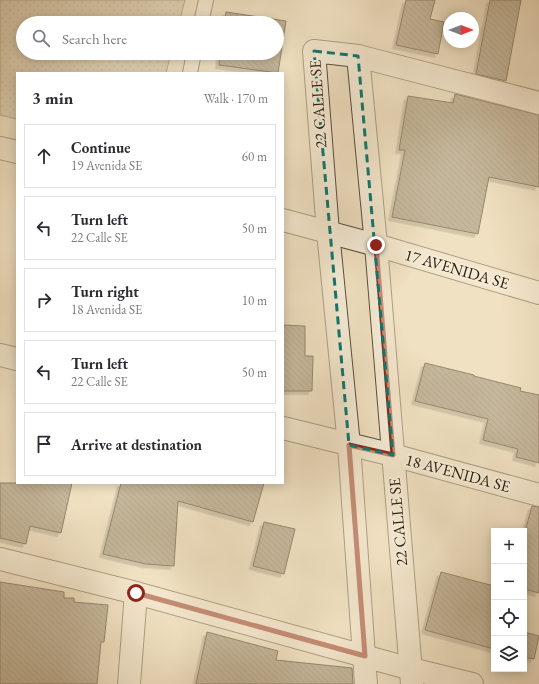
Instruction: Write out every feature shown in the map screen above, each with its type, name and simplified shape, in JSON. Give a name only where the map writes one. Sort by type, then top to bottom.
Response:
[{"type":"street","name":"22 CALLE SE","points":[[366,684],[349,445],[328,232],[314,52],[358,56],[376,245],[412,677]]},
{"type":"street","points":[[358,56],[539,103]]},
{"type":"street","points":[[0,148],[16,152]]},
{"type":"street","name":"17 AVENIDA SE","points":[[284,220],[376,245],[539,293]]},
{"type":"street","points":[[0,355],[16,359]]},
{"type":"street","name":"18 AVENIDA SE","points":[[284,428],[393,455],[539,495]]},
{"type":"street","points":[[0,559],[136,593],[365,656],[412,677],[472,684]]},
{"type":"street","points":[[129,684],[136,593]]},
{"type":"lane","points":[[203,16],[206,0]]},
{"type":"lane","points":[[190,72],[193,60]]},
{"type":"highlighted area","points":[[314,51],[358,56],[393,455],[349,445]]},
{"type":"shaded area","points":[[0,0],[185,0],[181,16],[16,16],[16,60],[169,60],[166,72],[16,72],[16,119],[0,115]]},
{"type":"building","points":[[406,0],[435,0],[430,19],[443,22],[438,54],[396,45]]},
{"type":"building","points":[[490,0],[521,0],[506,81],[476,74]]},
{"type":"building","points":[[226,12],[253,16],[225,16]]},
{"type":"building","points":[[284,21],[286,21],[284,34]]},
{"type":"building","points":[[219,60],[280,60],[278,72],[219,65]]},
{"type":"building","points":[[455,94],[539,115],[539,187],[489,177],[478,234],[392,217],[405,150],[399,150],[408,96],[453,103]]},
{"type":"building","points":[[284,325],[305,326],[305,356],[313,356],[312,391],[284,391]]},
{"type":"building","points":[[425,363],[521,388],[520,391],[539,395],[539,463],[516,457],[518,449],[483,440],[488,419],[415,401]]},
{"type":"building","points":[[0,483],[72,484],[61,533],[30,526],[26,544],[0,538]]},
{"type":"building","points":[[121,484],[264,484],[253,522],[178,501],[174,566],[146,564],[103,554]]},
{"type":"building","points":[[532,506],[539,507],[539,593],[527,590],[526,528]]},
{"type":"building","points":[[264,522],[295,529],[284,574],[253,566]]},
{"type":"building","points":[[441,572],[491,585],[491,648],[425,630]]},
{"type":"building","points":[[0,582],[64,592],[64,598],[74,598],[74,602],[108,605],[104,642],[101,642],[97,684],[0,684]]},
{"type":"building","points":[[207,632],[278,651],[276,660],[352,668],[353,684],[196,684]]},
{"type":"building","points":[[527,633],[539,636],[534,659],[527,658]]},
{"type":"route","points":[[136,593],[365,656],[349,445],[393,455],[376,245]]}]
